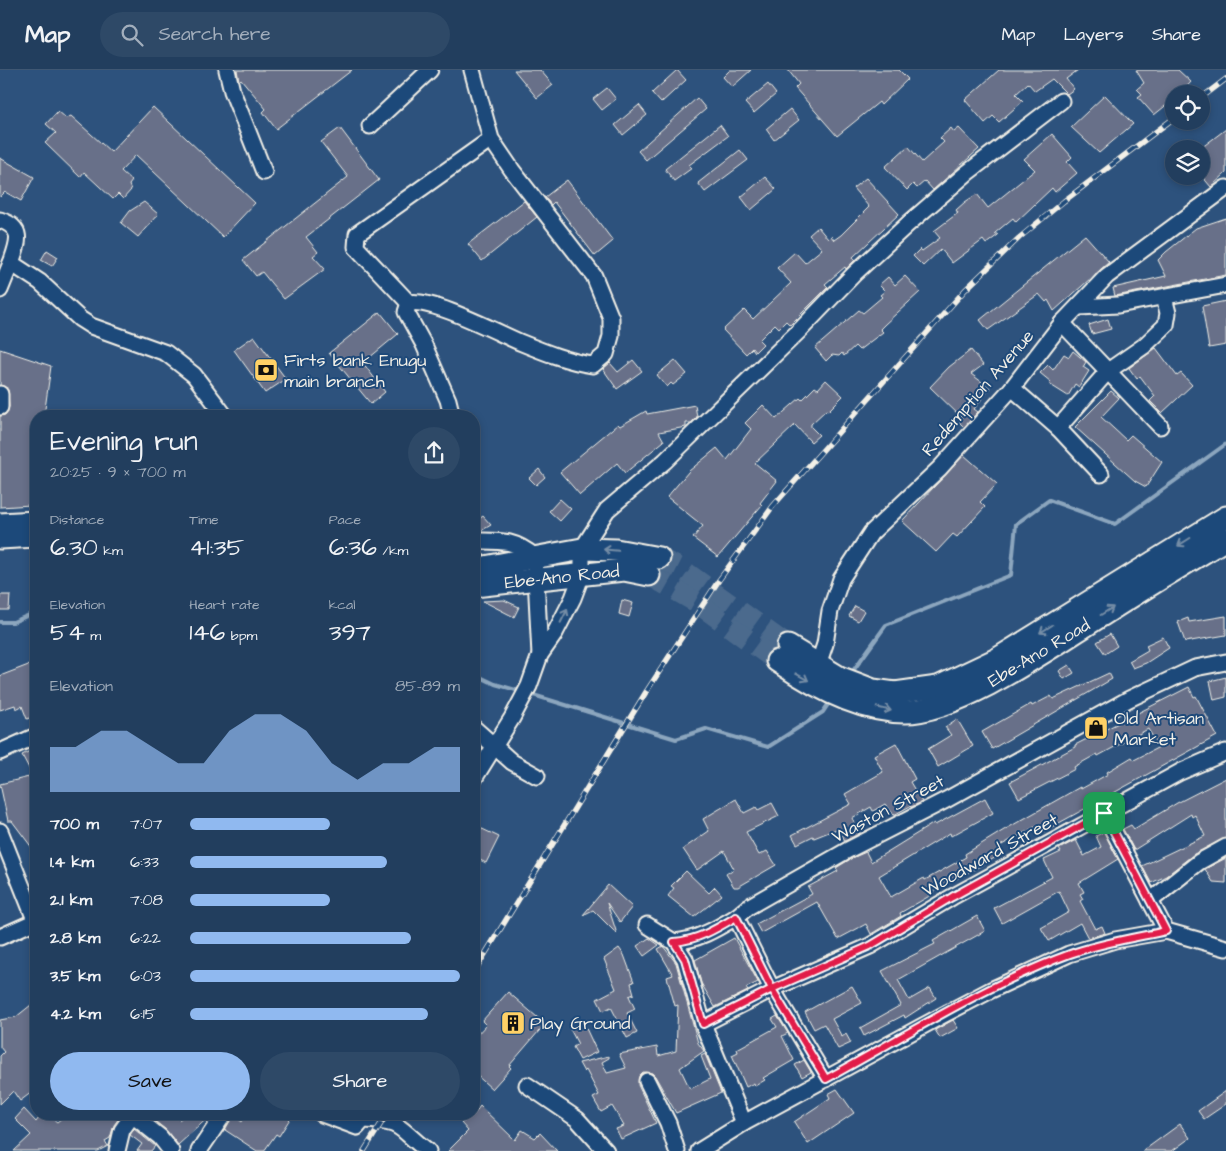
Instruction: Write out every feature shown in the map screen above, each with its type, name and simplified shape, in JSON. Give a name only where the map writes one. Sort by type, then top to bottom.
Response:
[{"type":"main road","name":"Ebe-Ano Road","points":[[840,686],[895,693],[938,687],[964,676],[997,659],[1226,518]]},
{"type":"main road","points":[[0,524],[30,522]]},
{"type":"main road","points":[[0,538],[30,536]]},
{"type":"main road","name":"Ebe-Ano Road","points":[[840,686],[891,711],[924,710],[952,701],[980,688],[1049,649],[1226,539]]},
{"type":"main road","name":"Ebe-Ano Road","points":[[480,568],[582,549],[616,550],[654,566],[480,585]]},
{"type":"main road","points":[[782,654],[818,666],[840,686],[782,654]]},
{"type":"street","points":[[227,70],[232,91],[264,172]]},
{"type":"street","points":[[370,126],[430,70]]},
{"type":"street","points":[[409,303],[416,302],[446,311],[522,343],[582,364],[593,365],[606,354],[612,336],[612,318],[594,276],[512,170],[491,139],[472,70]]},
{"type":"street","points":[[480,769],[512,718],[528,686],[540,655],[562,620],[582,574],[582,549],[606,510],[665,461],[801,329],[855,273],[967,173],[1061,101]]},
{"type":"street","points":[[409,303],[356,247],[356,234],[491,139]]},
{"type":"street","name":"Redemption Avenue","points":[[818,666],[841,579],[871,533],[940,468],[1012,388],[1062,323],[1107,276],[1226,188]]},
{"type":"street","points":[[0,220],[11,223],[17,232],[18,244],[0,290]]},
{"type":"street","points":[[11,263],[40,282],[80,319],[91,326],[166,353],[194,375],[220,410]]},
{"type":"street","points":[[1079,307],[1118,305],[1226,285]]},
{"type":"street","points":[[1058,428],[1108,371],[1144,346],[1166,325],[1168,313],[1164,297]]},
{"type":"street","points":[[409,303],[406,312],[424,345],[450,410]]},
{"type":"street","points":[[1062,323],[1160,426]]},
{"type":"street","points":[[1012,388],[1058,428],[1101,474]]},
{"type":"street","points":[[0,394],[0,406]]},
{"type":"street","points":[[480,541],[519,544],[536,557],[540,655]]},
{"type":"street","name":"Waston Street","points":[[674,942],[691,941],[704,935],[736,917],[748,907],[848,850],[946,800],[1130,699],[1195,668],[1226,662]]},
{"type":"street","points":[[480,733],[512,762],[537,776]]},
{"type":"street","points":[[0,752],[30,739]]},
{"type":"street","name":"Woodward Street","points":[[703,1024],[772,989],[870,946],[952,897],[1104,813],[1180,772],[1226,752]]},
{"type":"street","points":[[1104,813],[1166,931]]},
{"type":"street","points":[[0,830],[30,907]]},
{"type":"street","points":[[1150,901],[1199,862],[1226,847]]},
{"type":"street","points":[[736,917],[772,989],[826,1079]]},
{"type":"street","points":[[0,937],[30,924]]},
{"type":"street","points":[[647,925],[674,942],[685,959],[703,1024],[744,1123]]},
{"type":"street","points":[[699,1151],[744,1123],[991,990],[1049,962],[1115,940],[1166,931],[1226,948]]},
{"type":"street","points":[[647,1081],[668,1122],[677,1151]]},
{"type":"street","points":[[527,1085],[577,1119],[606,1151]]},
{"type":"street","points":[[117,1151],[122,1130],[129,1120]]},
{"type":"street","points":[[138,1120],[160,1137],[171,1151]]},
{"type":"street","points":[[199,1151],[220,1120]]},
{"type":"street","points":[[338,1120],[357,1127],[363,1120],[392,1122],[401,1126],[428,1151]]},
{"type":"building","points":[[237,70],[352,70],[276,129],[263,112],[266,109],[241,79],[239,81]]},
{"type":"building","points":[[514,70],[540,70],[553,85],[537,98]]},
{"type":"building","points":[[677,70],[686,80],[661,103],[652,93]]},
{"type":"building","points":[[730,70],[751,70],[732,87],[723,77]]},
{"type":"building","points":[[788,70],[899,70],[908,79],[881,105],[879,102],[837,136],[795,88],[799,84]]},
{"type":"building","points":[[999,70],[1078,70],[1066,79],[1074,89],[1067,94],[1052,79],[1035,91],[1028,83],[1016,94],[1023,101],[999,122],[993,116],[985,123],[965,100]]},
{"type":"building","points":[[1136,70],[1178,70],[1191,82],[1188,85],[1165,85],[1165,106],[1154,115],[1138,97],[1142,94],[1137,89],[1144,83]]},
{"type":"building","points":[[768,84],[776,94],[754,113],[745,103]]},
{"type":"building","points":[[607,88],[616,99],[602,110],[593,99]]},
{"type":"building","points":[[1105,95],[1133,124],[1099,153],[1071,127]]},
{"type":"building","points":[[697,98],[706,109],[646,160],[638,151]]},
{"type":"building","points":[[639,105],[647,115],[623,135],[615,125]]},
{"type":"building","points":[[153,107],[255,203],[223,237],[136,155],[121,171],[132,181],[129,185],[131,190],[123,199],[118,194],[113,199],[84,172],[80,177],[45,143],[56,133],[46,124],[58,111],[66,118],[71,116],[111,152]]},
{"type":"building","points":[[790,109],[799,120],[774,140],[766,129]]},
{"type":"building","points":[[720,125],[728,136],[689,165],[692,168],[674,181],[665,169]]},
{"type":"building","points":[[340,128],[379,180],[306,237],[318,252],[313,256],[325,269],[284,299],[262,272],[256,276],[243,260],[348,177],[321,142]]},
{"type":"building","points":[[951,128],[954,132],[959,128],[979,149],[933,190],[925,181],[917,188],[913,184],[907,190],[885,167],[908,146],[922,162],[944,142],[940,138]]},
{"type":"building","points":[[1226,129],[1226,173],[1211,187],[1209,185],[1210,141]]},
{"type":"building","points":[[1052,134],[1072,157],[1067,162],[1077,173],[1055,192],[1052,188],[1016,222],[1013,218],[995,233],[998,235],[986,244],[983,240],[952,263],[941,249],[923,266],[913,256],[920,249],[922,251],[940,238],[934,231],[958,213],[956,210],[965,202],[977,194],[988,208],[1035,170],[1024,159]]},
{"type":"building","points":[[740,150],[748,160],[705,192],[698,183]]},
{"type":"building","points":[[0,158],[34,177],[21,201],[5,192],[0,197]]},
{"type":"building","points":[[765,177],[776,189],[751,210],[741,197]]},
{"type":"building","points":[[866,178],[899,214],[853,257],[855,260],[846,269],[845,267],[825,284],[828,287],[790,325],[786,321],[779,328],[775,324],[759,340],[763,344],[755,352],[752,348],[746,354],[723,330],[744,310],[753,319],[791,283],[777,268],[795,252],[805,263],[822,249],[809,235],[818,227],[828,239],[831,236],[834,240],[869,207],[853,188]]},
{"type":"building","points":[[567,180],[613,241],[595,256],[554,202],[551,205],[545,197]]},
{"type":"building","points":[[524,201],[537,217],[482,261],[468,244]]},
{"type":"building","points":[[144,202],[158,214],[138,237],[121,223],[130,211]]},
{"type":"building","points":[[1226,218],[1226,275],[1115,296],[1113,288],[1166,276],[1158,260],[1166,252],[1196,228]]},
{"type":"building","points":[[1085,235],[1109,262],[1054,311],[1048,300],[1046,302],[1039,294],[988,330],[980,320]]},
{"type":"building","points":[[47,250],[58,257],[52,266],[41,260]]},
{"type":"building","points":[[905,276],[920,292],[880,329],[883,332],[859,350],[855,346],[844,356],[842,353],[839,356],[832,355],[826,361],[815,348],[859,310],[863,313],[882,297],[880,295],[885,291],[879,285],[888,277],[895,285]]},
{"type":"building","points":[[1226,301],[1226,345],[1209,348],[1202,306]]},
{"type":"building","points":[[380,312],[398,334],[363,363],[385,392],[371,404],[329,353]]},
{"type":"building","points":[[1108,319],[1111,329],[1092,334],[1089,325]]},
{"type":"building","points":[[254,336],[286,379],[265,393],[234,350]]},
{"type":"building","points":[[1156,348],[1177,376],[1181,373],[1192,385],[1162,413],[1150,401],[1155,396],[1140,376],[1137,379],[1129,368]]},
{"type":"building","points":[[0,349],[51,366],[45,410],[30,410],[30,505],[0,507],[0,416],[5,415],[9,407],[8,390],[0,385]]},
{"type":"building","points":[[971,350],[983,365],[971,374],[990,388],[974,409],[978,412],[964,427],[959,422],[962,418],[930,387],[949,367]]},
{"type":"building","points":[[1073,351],[1086,362],[1083,367],[1089,371],[1079,387],[1075,384],[1068,396],[1049,384],[1051,382],[1040,373],[1048,365],[1053,370],[1064,354],[1069,357]]},
{"type":"building","points":[[633,360],[642,371],[617,389],[603,369],[610,363],[618,372]]},
{"type":"building","points":[[675,360],[687,374],[673,385],[671,383],[667,387],[657,375]]},
{"type":"building","points":[[826,380],[843,396],[811,424],[811,427],[819,435],[811,442],[795,425],[755,463],[777,481],[760,503],[762,505],[718,557],[693,538],[703,526],[667,497],[689,471],[717,448],[727,460],[751,429],[745,423],[763,405],[776,419],[800,398],[802,400],[815,387],[818,389]]},
{"type":"building","points":[[1111,391],[1119,398],[1101,417],[1126,440],[1131,435],[1162,462],[1146,487],[1135,481],[1075,427]]},
{"type":"building","points":[[695,405],[697,417],[691,423],[686,423],[686,427],[659,432],[664,441],[625,473],[617,463],[580,495],[560,472],[618,424],[620,426],[646,411],[647,414]]},
{"type":"building","points":[[964,455],[997,484],[980,502],[985,507],[957,537],[953,534],[936,552],[902,521]]},
{"type":"building","points":[[539,469],[545,477],[536,485],[529,478]]},
{"type":"building","points":[[560,499],[571,509],[560,521],[549,511]]},
{"type":"building","points":[[483,516],[491,525],[480,531],[480,518]]},
{"type":"building","points":[[0,595],[10,595],[9,610],[0,610]]},
{"type":"building","points":[[504,600],[519,607],[514,617],[483,601]]},
{"type":"building","points":[[622,600],[633,603],[629,617],[619,614]]},
{"type":"building","points":[[855,606],[864,611],[858,621],[849,616]]},
{"type":"building","points":[[1226,616],[1226,635],[1185,642],[1178,622],[1188,618],[1189,622]]},
{"type":"building","points":[[1110,634],[1117,646],[1105,654],[1097,642]]},
{"type":"building","points":[[1163,637],[1169,648],[1146,663],[1133,668],[1129,661],[1148,650],[1146,645]]},
{"type":"building","points":[[30,664],[30,718],[27,719],[22,706],[16,709],[15,705],[0,710],[0,676]]},
{"type":"building","points":[[1069,665],[1074,673],[1064,679],[1059,671]]},
{"type":"building","points":[[1109,673],[1112,679],[992,749],[982,732],[1031,704],[1032,706],[1051,696],[1053,699]]},
{"type":"building","points":[[1226,677],[1226,697],[1214,700],[1210,681]]},
{"type":"building","points":[[1189,687],[1194,697],[1196,696],[1217,736],[1039,834],[1035,827],[998,847],[1002,854],[932,892],[933,894],[900,913],[901,916],[871,934],[866,924],[838,939],[817,902],[761,933],[756,924],[812,894],[808,887],[838,871],[836,868],[852,858],[866,852],[871,862],[934,823],[935,825],[985,798],[993,813],[951,836],[950,833],[879,876],[891,897],[966,857],[965,854],[1004,830],[1080,787],[1081,789],[1108,774],[1107,772],[1132,757],[1134,760],[1159,747],[1148,729],[1098,756],[1097,754],[1074,767],[1075,769],[1019,798],[1010,782],[1075,747],[1075,745]]},
{"type":"building","points":[[957,719],[973,746],[938,767],[928,749],[951,735],[945,727]]},
{"type":"building","points":[[896,743],[915,779],[910,782],[922,802],[894,815],[885,804],[873,811],[871,807],[852,818],[860,833],[845,841],[839,828],[814,838],[813,836],[797,844],[792,835],[851,804],[845,794],[883,772],[874,755]]},
{"type":"building","points":[[30,751],[30,770],[22,755]]},
{"type":"building","points":[[30,777],[30,845],[12,821],[8,821],[0,784]]},
{"type":"building","points":[[1226,778],[1226,838],[1194,854],[1166,876],[1151,883],[1142,866],[1205,836],[1195,815],[1192,817],[1191,814],[1134,850],[1123,829],[1131,825],[1134,829],[1177,803]]},
{"type":"building","points":[[736,799],[744,813],[756,807],[758,810],[772,803],[779,816],[746,832],[759,855],[767,851],[776,865],[738,887],[734,887],[726,874],[734,869],[724,851],[697,870],[683,849],[709,831],[703,819]]},
{"type":"building","points":[[480,828],[499,837],[486,863],[480,860]]},
{"type":"building","points":[[1104,832],[1118,859],[1079,883],[1084,892],[1080,894],[1083,899],[1080,901],[1095,929],[1102,926],[1105,933],[1088,938],[1080,923],[1049,941],[1041,928],[1069,912],[1059,891],[1002,923],[994,908],[1052,877],[1044,860],[1061,852],[1059,849],[1076,840],[1084,856],[1101,847],[1096,836]]},
{"type":"building","points":[[1226,858],[1226,883],[1213,882],[1205,869]]},
{"type":"building","points":[[686,871],[709,893],[715,887],[722,895],[694,917],[668,896],[674,888],[671,886]]},
{"type":"building","points":[[608,885],[632,907],[620,922],[607,903],[617,934],[593,910],[583,915]]},
{"type":"building","points":[[977,916],[985,931],[898,980],[909,1000],[930,988],[936,998],[905,1018],[904,1015],[864,1036],[860,1028],[901,1005],[882,971],[935,944],[933,941]]},
{"type":"building","points":[[649,938],[659,945],[644,956],[637,946]]},
{"type":"building","points":[[734,938],[758,982],[746,988],[748,991],[715,1007],[701,983],[695,960]]},
{"type":"building","points":[[663,946],[676,963],[698,1043],[704,1051],[680,1068],[690,1089],[710,1079],[701,1056],[705,1054],[721,1093],[676,1113],[655,1076],[652,1073],[643,1072],[639,1076],[638,1085],[656,1123],[621,1139],[616,1129],[624,1126],[612,1106],[601,1112],[593,1098],[599,1095],[586,1070],[584,1072],[579,1063],[609,1056],[609,1058],[602,1062],[607,1073],[626,1068],[619,1054],[657,1047],[658,1056],[676,1051],[678,1005],[675,1006],[667,977],[673,975],[658,949]]},
{"type":"building","points":[[619,948],[624,955],[634,982],[631,983],[634,994],[629,996],[635,1009],[627,1013],[637,1033],[627,1038],[611,1007],[603,1011],[597,999],[616,989],[604,959]]},
{"type":"building","points":[[852,986],[862,1003],[832,1019],[842,1037],[846,1034],[851,1043],[838,1049],[824,1024],[814,1029],[805,1012]]},
{"type":"building","points":[[508,992],[545,1024],[492,1089],[480,1078],[480,1032],[486,1025],[482,1021]]},
{"type":"building","points":[[30,1006],[30,1094],[20,1101],[13,1091],[0,1104],[0,1056],[4,1052],[0,1047],[0,1020],[16,1017]]},
{"type":"building","points":[[777,1016],[788,1033],[782,1036],[794,1060],[763,1078],[765,1080],[755,1086],[754,1083],[746,1087],[732,1055],[738,1052],[737,1049],[777,1027],[772,1019]]},
{"type":"building","points":[[953,1020],[958,1028],[940,1038],[935,1030]]},
{"type":"building","points":[[583,1022],[597,1052],[580,1060],[573,1047],[578,1044],[570,1029]]},
{"type":"building","points":[[804,1060],[811,1072],[802,1077],[795,1065]]},
{"type":"building","points":[[837,1089],[854,1113],[808,1144],[794,1122],[830,1098],[828,1094]]},
{"type":"building","points":[[1226,1091],[1226,1104],[1204,1119],[1198,1111]]},
{"type":"building","points":[[480,1106],[515,1140],[522,1130],[535,1138],[540,1133],[557,1151],[448,1151],[468,1131],[461,1123],[465,1120],[480,1120]]},
{"type":"building","points":[[24,1109],[30,1116],[30,1120],[36,1122],[38,1120],[54,1120],[57,1122],[60,1120],[118,1120],[110,1138],[105,1141],[108,1146],[98,1151],[14,1151],[31,1135],[15,1119]]},
{"type":"building","points":[[154,1120],[205,1120],[178,1145],[166,1130]]},
{"type":"building","points":[[230,1120],[239,1120],[242,1122],[243,1120],[289,1120],[279,1136],[276,1134],[264,1151],[257,1151],[225,1130]]},
{"type":"building","points":[[1180,1124],[1190,1138],[1172,1151],[1143,1151]]},
{"type":"building","points":[[134,1129],[155,1146],[151,1151],[137,1151],[142,1144],[130,1135]]},
{"type":"waterway","points":[[850,675],[886,625],[1011,575],[1016,524],[1049,500],[1115,524],[1226,444]]},
{"type":"waterway","points":[[0,622],[13,622],[30,615]]},
{"type":"waterway","points":[[480,677],[495,684],[523,692]]},
{"type":"waterway","points":[[530,694],[676,739],[706,729],[768,747],[823,712],[831,700]]},
{"type":"tunnel","points":[[659,558],[681,569],[788,646]]},
{"type":"tunnel","points":[[649,575],[696,602],[777,661]]},
{"type":"railway","points":[[1210,91],[1226,79]]},
{"type":"railway","points":[[480,962],[646,692],[719,580],[773,506],[965,290],[1019,238],[1064,201],[1165,125]]},
{"type":"railway","points":[[364,1151],[383,1120]]},
{"type":"place","name":"Firts bank Enugu main branch","points":[[266,370]]},
{"type":"place","name":"Old Artisan Market","points":[[1096,728]]},
{"type":"place","name":"Play Ground","points":[[513,1023]]},
{"type":"route","points":[[1104,813],[952,897],[870,946],[772,989],[736,917],[691,941],[674,942],[685,959],[703,1024],[772,989],[826,1079],[991,990],[1049,962],[1115,940],[1166,931],[1104,813]]}]
